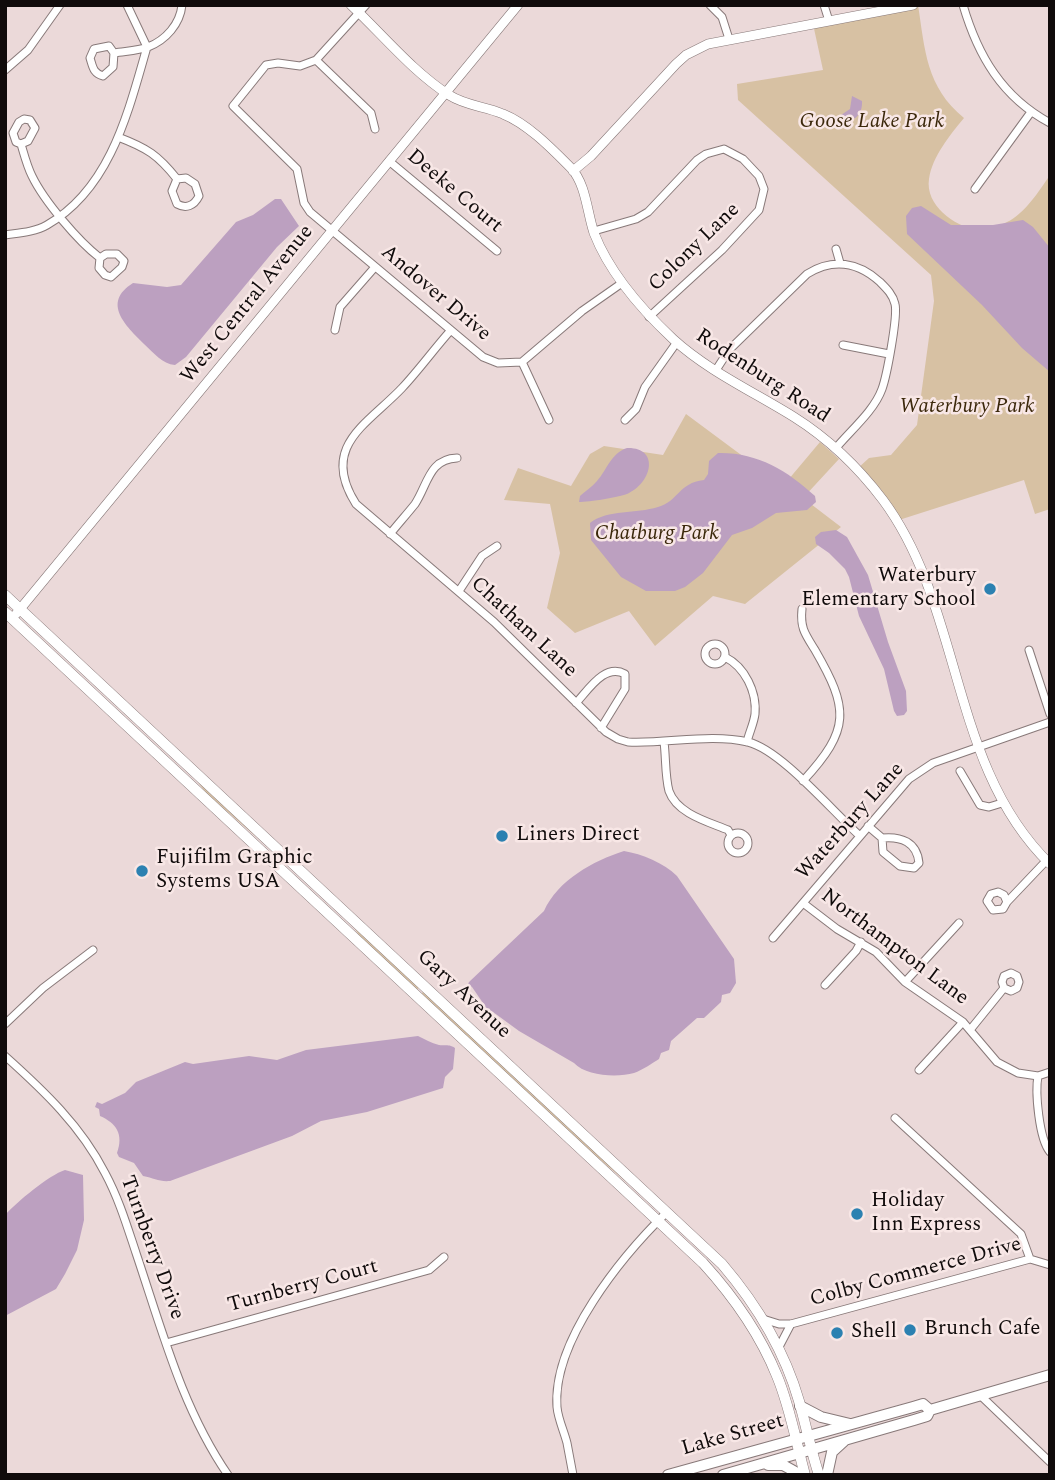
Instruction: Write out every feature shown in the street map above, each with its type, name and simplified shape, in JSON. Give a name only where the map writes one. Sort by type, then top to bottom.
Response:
[{"type":"main road","name":"Gary Avenue","points":[[5,595],[722,1265],[763,1319],[779,1347],[800,1406],[819,1475]]},
{"type":"main road","name":"Gary Avenue","points":[[9,615],[719,1280],[747,1320],[778,1377],[796,1439],[803,1475]]},
{"type":"main road","points":[[930,1409],[1050,1375]]},
{"type":"main road","name":"Lake Street","points":[[668,1475],[923,1404],[930,1409],[927,1416],[723,1475]]},
{"type":"main road","points":[[800,1406],[821,1417],[850,1424]]},
{"type":"main road","points":[[827,1475],[832,1452],[845,1440]]},
{"type":"main road","points":[[751,1466],[783,1465],[803,1475]]},
{"type":"street","points":[[5,70],[28,50],[60,5]]},
{"type":"street","points":[[5,235],[41,228],[60,216],[94,183],[118,138],[147,47],[127,5]]},
{"type":"street","points":[[114,53],[147,47],[172,30],[182,5]]},
{"type":"street","name":"Rodenburg Road","points":[[351,5],[363,9],[424,75],[445,92],[465,103],[515,119],[573,171],[603,253],[649,317],[677,342],[716,370],[796,418],[836,448],[884,501],[914,553],[930,594],[978,747],[1002,803],[1048,863]]},
{"type":"street","name":"West Central Avenue","points":[[5,628],[9,615],[21,609],[518,5]]},
{"type":"street","points":[[710,5],[722,17],[729,39]]},
{"type":"street","points":[[824,5],[830,21]]},
{"type":"street","points":[[573,171],[591,156],[676,64],[708,44],[913,5]]},
{"type":"street","points":[[962,5],[983,59],[1002,85],[1031,112],[1050,123]]},
{"type":"street","points":[[363,9],[316,60],[371,113],[375,129]]},
{"type":"street","name":"Andover Drive","points":[[316,60],[300,66],[278,63],[266,65],[233,106],[297,169],[306,206],[332,231],[490,361],[522,362]]},
{"type":"street","points":[[975,190],[1031,112]]},
{"type":"street","points":[[118,138],[149,150],[161,159],[177,179]]},
{"type":"street","points":[[21,144],[35,181],[60,216],[100,258]]},
{"type":"street","name":"Colony Lane","points":[[594,231],[636,219],[648,212],[706,154],[724,149],[739,156],[759,176],[764,189],[758,210],[722,250],[649,317]]},
{"type":"street","name":"Deeke Court","points":[[389,161],[498,251]]},
{"type":"street","points":[[836,249],[840,263]]},
{"type":"street","points":[[716,370],[729,350],[807,274],[830,264],[840,263],[867,271],[891,295],[896,306],[889,354],[882,388],[876,400],[836,448]]},
{"type":"street","points":[[335,330],[340,307],[375,267]]},
{"type":"street","points":[[549,419],[522,362],[582,311],[622,283]]},
{"type":"street","name":"Chatham Lane","points":[[451,330],[402,388],[355,431],[343,464],[346,485],[351,496],[366,514],[506,634],[612,736],[628,742],[747,742],[775,755],[860,835]]},
{"type":"street","points":[[625,420],[636,409],[645,387],[677,342]]},
{"type":"street","points":[[843,345],[889,354]]},
{"type":"street","points":[[390,534],[415,503],[435,467],[445,458],[457,458]]},
{"type":"street","points":[[459,592],[482,556],[497,545]]},
{"type":"street","points":[[802,609],[801,625],[834,684],[840,716],[833,743],[824,758],[803,781]]},
{"type":"street","points":[[1029,650],[1050,714]]},
{"type":"street","points":[[724,657],[732,661],[752,688],[755,715],[747,742]]},
{"type":"street","points":[[576,703],[607,672],[614,670],[625,674],[625,689],[601,727]]},
{"type":"street","name":"Waterbury Lane","points":[[773,938],[897,791],[919,771],[933,763],[1050,722]]},
{"type":"street","points":[[664,742],[669,791],[676,802],[690,813],[728,830],[731,835]]},
{"type":"street","points":[[960,771],[980,805],[989,807],[1002,803]]},
{"type":"street","points":[[868,826],[882,838],[901,838],[913,846],[919,863],[914,868],[900,866],[883,852],[882,838]]},
{"type":"street","points":[[1007,902],[1048,863]]},
{"type":"street","name":"Northampton Lane","points":[[803,903],[837,929],[886,960],[905,982],[963,1022],[997,1062],[1014,1072],[1038,1076]]},
{"type":"street","points":[[905,982],[959,923]]},
{"type":"street","points":[[825,985],[861,942]]},
{"type":"street","points":[[5,1024],[34,996],[93,950]]},
{"type":"street","points":[[970,1030],[1004,988]]},
{"type":"street","points":[[919,1070],[963,1022]]},
{"type":"street","name":"Turnberry Drive","points":[[5,1056],[64,1112],[88,1143],[105,1173],[121,1210],[193,1417],[229,1475]]},
{"type":"street","points":[[1050,1072],[1038,1076],[1037,1083],[1043,1106],[1043,1142],[1050,1152]]},
{"type":"street","points":[[895,1118],[1021,1234],[1030,1259]]},
{"type":"street","points":[[573,1475],[557,1409],[558,1379],[567,1350],[601,1290],[627,1255],[667,1212]]},
{"type":"street","name":"Turnberry Court","points":[[166,1343],[429,1270],[444,1257]]},
{"type":"street","name":"Colby Commerce Drive","points":[[763,1319],[779,1324],[791,1324],[1030,1259],[1050,1265]]},
{"type":"street","name":"Colby Commerce Drive","points":[[779,1347],[791,1324]]},
{"type":"street","points":[[979,1395],[1050,1462]]},
{"type":"green space","name":"Goose Lake Park","points":[[918,5],[929,67],[942,94],[964,118],[942,147],[931,171],[929,188],[936,206],[959,224],[987,230],[1017,216],[1048,178],[1050,179],[1050,509],[1035,514],[1024,480],[899,520],[857,469],[869,458],[891,455],[917,425],[934,301],[931,275],[738,100],[737,84],[823,70],[813,24]]},
{"type":"green space","name":"Chatburg Park","points":[[686,414],[783,486],[820,442],[839,459],[803,498],[841,527],[745,604],[713,596],[655,646],[629,611],[575,633],[547,608],[560,553],[550,504],[504,500],[518,468],[571,486],[590,454],[604,446],[663,455]]},
{"type":"green space","points":[[194,777],[270,848],[206,793]]},
{"type":"green space","points":[[353,926],[419,987],[417,990],[361,938]]},
{"type":"green space","points":[[424,991],[637,1190],[637,1191],[421,994]]},
{"type":"shaded area","points":[[852,96],[862,101],[861,111],[852,120],[837,121],[838,117],[850,109]]},
{"type":"shaded area","points":[[275,199],[281,199],[299,226],[277,247],[186,357],[175,365],[162,360],[124,322],[118,306],[119,298],[133,283],[167,287],[181,285],[236,222],[253,215]]},
{"type":"shaded area","points":[[921,206],[951,225],[993,225],[1023,220],[1033,227],[1050,248],[1050,372],[1022,348],[982,305],[907,234],[906,216],[912,208]]},
{"type":"shaded area","points":[[627,448],[637,449],[648,459],[647,473],[637,488],[625,495],[579,502],[580,496],[597,481],[613,458]]},
{"type":"shaded area","points":[[718,453],[732,453],[770,464],[815,496],[816,502],[807,510],[776,513],[752,528],[732,535],[703,573],[675,591],[646,591],[621,577],[591,540],[590,523],[605,516],[665,504],[684,488],[704,480],[708,474],[709,461]]},
{"type":"shaded area","points":[[836,530],[847,537],[868,575],[906,691],[907,711],[904,715],[897,716],[894,711],[884,669],[859,616],[845,569],[816,544],[815,537],[821,532]]},
{"type":"shaded area","points":[[624,851],[652,860],[677,876],[734,959],[736,983],[730,993],[722,995],[721,1002],[704,1018],[697,1018],[671,1041],[669,1050],[661,1053],[659,1059],[634,1073],[611,1075],[586,1071],[519,1031],[493,1012],[487,1016],[478,1014],[483,1003],[472,987],[466,988],[469,982],[544,911],[567,881],[600,860]]},
{"type":"shaded area","points":[[418,1036],[455,1048],[453,1069],[445,1077],[443,1088],[367,1112],[321,1121],[292,1136],[170,1181],[143,1176],[134,1163],[119,1157],[117,1153],[120,1140],[117,1130],[100,1116],[99,1109],[95,1107],[97,1102],[102,1104],[125,1093],[136,1082],[185,1062],[193,1064],[249,1056],[277,1060],[306,1050]]},
{"type":"shaded area","points":[[65,1170],[83,1175],[84,1220],[77,1250],[56,1289],[5,1316],[5,1215],[42,1183]]},
{"type":"place","name":"Waterbury Elementary School","points":[[990,589]]},
{"type":"place","name":"Liners Direct","points":[[502,836]]},
{"type":"place","name":"Fujifilm Graphic Systems USA","points":[[142,871]]},
{"type":"place","name":"Holiday Inn Express","points":[[857,1214]]},
{"type":"place","name":"Brunch Cafe","points":[[910,1330]]},
{"type":"place","name":"Shell","points":[[837,1333]]},
{"type":"park label","name":"Waterbury Park","points":[[967,408]]}]
